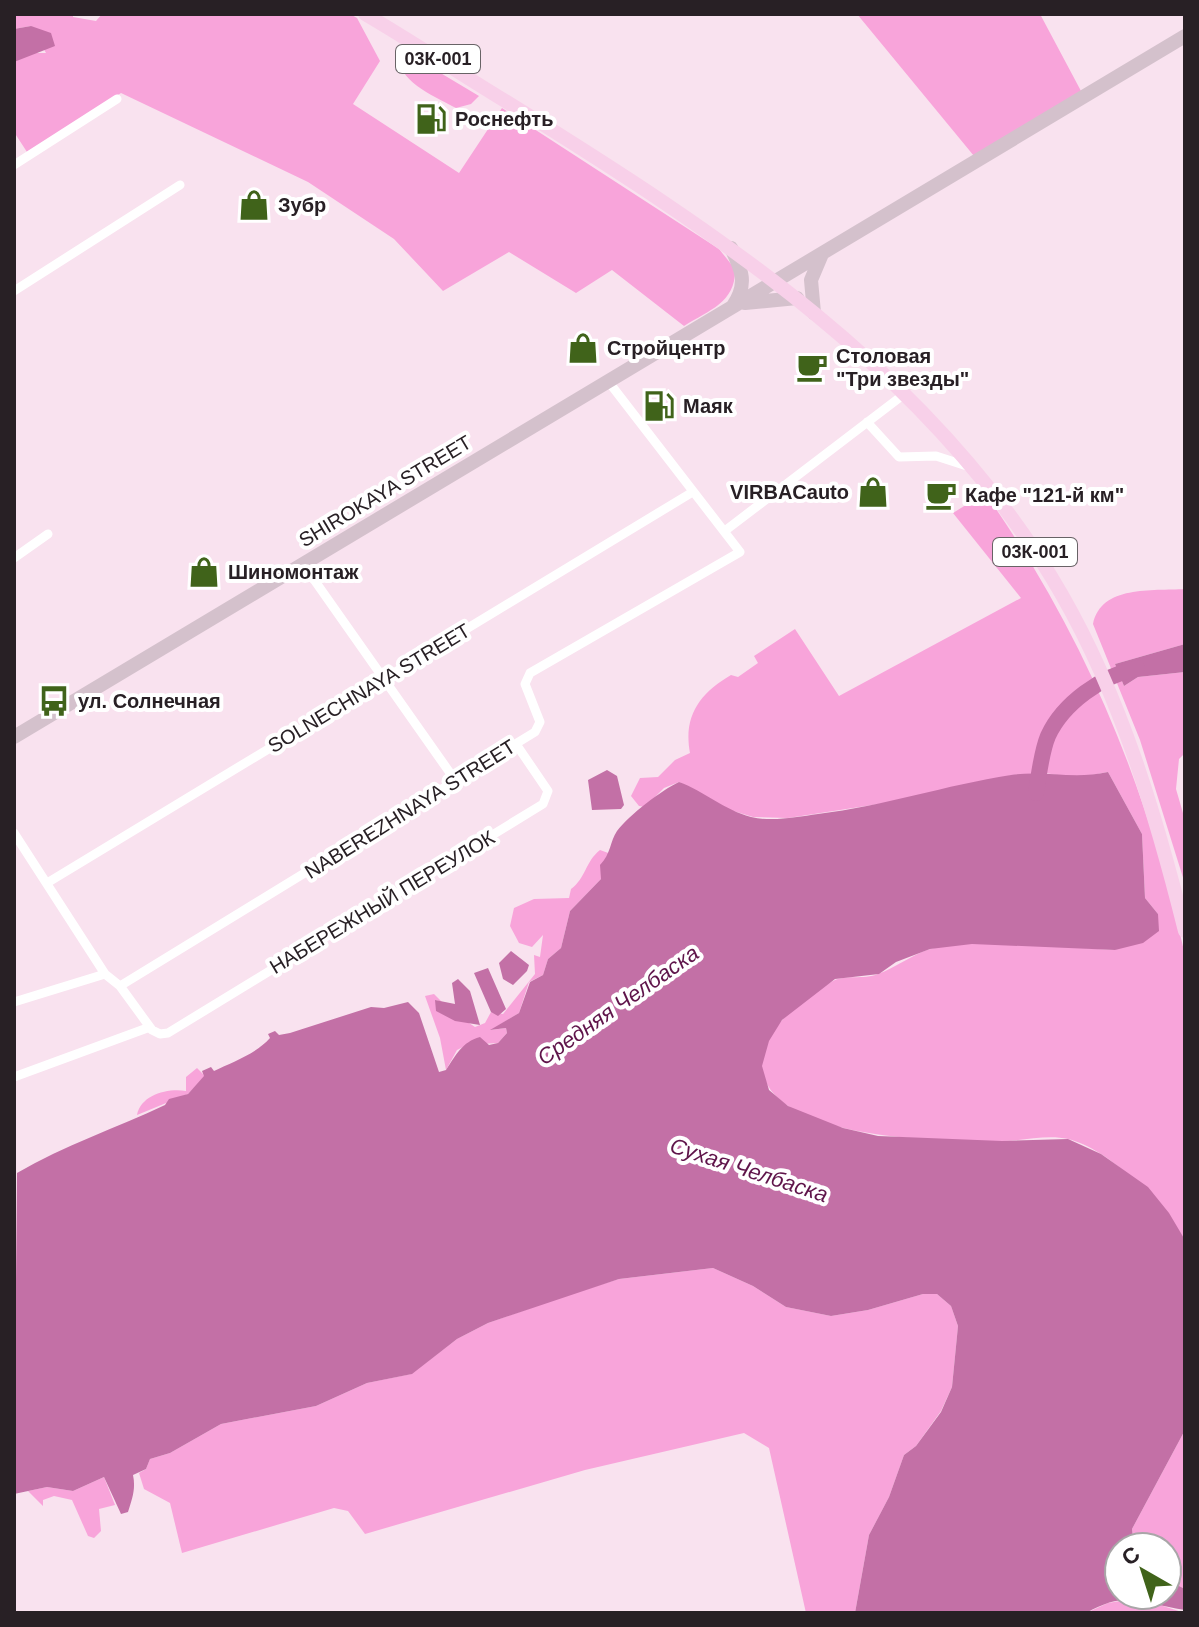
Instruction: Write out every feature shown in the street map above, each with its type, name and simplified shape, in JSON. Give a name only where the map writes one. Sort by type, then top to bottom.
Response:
[{"type":"main road","name":"03К-001","points":[[365,14],[635,182],[777,280],[903,395],[975,469],[1051,577],[1086,641],[1117,712],[1160,833],[1185,931]]},
{"type":"street","name":"SHIROKAYA STREET","points":[[14,737],[1185,36]]},
{"type":"street","points":[[14,165],[117,99]]},
{"type":"street","points":[[14,291],[180,185]]},
{"type":"street","points":[[729,245],[740,266],[744,283],[733,306]]},
{"type":"street","points":[[814,313],[811,280],[822,253]]},
{"type":"street","points":[[733,306],[774,298],[797,298]]},
{"type":"street","points":[[608,381],[691,493],[726,530],[903,395]]},
{"type":"street","points":[[867,422],[899,457],[936,456],[975,469]]},
{"type":"street","name":"SOLNECHNAYA STREET","points":[[47,883],[691,493]]},
{"type":"street","name":"NABEREZHNAYA STREET","points":[[120,986],[535,732],[540,722],[526,691],[526,679],[530,673],[740,552],[726,530]]},
{"type":"street","points":[[14,558],[48,534]]},
{"type":"street","points":[[303,564],[455,780]]},
{"type":"street","name":"НАБЕРЕЖНЫЙ ПЕРЕУЛОК","points":[[150,1027],[160,1034],[168,1033],[543,804],[548,791],[516,744]]},
{"type":"street","points":[[14,833],[105,974],[120,986],[150,1027],[14,1077]]},
{"type":"street","points":[[14,1002],[105,974]]},
{"type":"shaded area","points":[[14,14],[73,14],[73,17],[96,21],[102,14],[350,14],[357,18],[380,61],[353,104],[459,173],[502,108],[719,249],[735,269],[731,290],[720,304],[684,326],[612,270],[576,293],[509,252],[443,291],[394,239],[308,182],[121,93],[27,152],[14,132],[14,62],[29,53],[46,53],[31,26],[14,29]]},
{"type":"shaded area","points":[[857,14],[1040,14],[1081,91],[974,156]]},
{"type":"shaded area","points":[[402,50],[479,96],[471,104],[456,108],[427,92],[402,70]]},
{"type":"shaded area","points":[[985,493],[1021,547],[1082,657],[1131,772],[1169,892],[1185,955],[1185,1240],[1150,1195],[1118,1166],[1084,1145],[1052,1137],[1010,1141],[904,1138],[827,1123],[795,1110],[772,1092],[762,1068],[768,1041],[785,1017],[836,980],[872,976],[927,950],[946,946],[993,943],[1115,950],[1158,914],[1145,898],[1142,834],[1108,772],[1076,778],[1045,773],[1013,775],[905,800],[788,818],[753,817],[730,810],[679,782],[664,788],[645,807],[639,806],[631,796],[640,778],[658,777],[675,760],[690,753],[689,728],[696,707],[703,698],[731,675],[738,677],[758,663],[754,656],[795,629],[839,696],[1021,598],[953,513]]},
{"type":"shaded area","points":[[1185,589],[1185,644],[1115,664],[1124,686],[1138,677],[1185,672],[1185,753],[1179,759],[1176,789],[1185,820],[1185,884],[1140,740],[1093,624],[1098,611],[1117,596]]},
{"type":"shaded area","points":[[600,850],[611,854],[601,865],[601,879],[570,911],[561,948],[548,959],[543,975],[529,982],[519,1013],[491,1030],[506,1028],[507,1033],[498,1043],[467,1045],[457,1050],[446,1070],[440,1038],[425,996],[434,994],[442,1002],[435,1000],[475,1027],[485,1023],[491,1012],[503,1014],[535,974],[534,955],[540,957],[543,935],[532,947],[519,943],[510,926],[514,908],[534,899],[569,898],[571,889]]},
{"type":"shaded area","points":[[197,1068],[205,1076],[188,1094],[137,1115],[144,1102],[156,1094],[186,1091],[186,1077]]},
{"type":"shaded area","points":[[713,1268],[753,1286],[786,1307],[831,1316],[868,1310],[923,1294],[937,1294],[951,1306],[958,1326],[952,1387],[941,1411],[916,1446],[904,1455],[889,1497],[869,1535],[855,1613],[806,1613],[769,1448],[744,1433],[585,1470],[365,1534],[348,1511],[334,1508],[182,1553],[170,1503],[144,1489],[139,1473],[146,1469],[150,1459],[170,1453],[221,1424],[316,1406],[367,1383],[411,1374],[457,1339],[488,1323],[573,1293],[619,1279]]},
{"type":"shaded area","points":[[1185,1430],[1185,1589],[1183,1531],[1132,1529]]},
{"type":"shaded area","points":[[104,1477],[115,1505],[99,1509],[101,1531],[94,1538],[88,1536],[72,1500],[54,1496],[43,1500],[43,1506],[28,1491],[47,1487],[73,1491]]},
{"type":"shaded area","points":[[1103,1605],[1103,1611],[1185,1613],[1086,1613]]},
{"type":"water","points":[[31,26],[51,33],[55,46],[14,62],[14,29]]},
{"type":"water","points":[[1185,644],[1185,672],[1138,677],[1124,686],[1115,664]]},
{"type":"water","points":[[607,770],[617,776],[624,805],[621,809],[592,810],[588,780]]},
{"type":"water","name":"Сухая Челбаска","points":[[1108,772],[1142,834],[1145,898],[1158,914],[1159,931],[1143,943],[1115,950],[972,944],[930,949],[896,962],[879,974],[835,979],[782,1020],[769,1041],[762,1066],[769,1090],[788,1106],[843,1128],[878,1136],[1002,1141],[1068,1139],[1101,1154],[1148,1187],[1169,1213],[1185,1240],[1185,1430],[1132,1531],[1103,1531],[1103,1605],[1086,1613],[855,1613],[869,1535],[889,1497],[904,1455],[916,1446],[941,1412],[952,1387],[958,1326],[951,1306],[937,1294],[923,1294],[868,1310],[831,1316],[786,1307],[753,1286],[713,1268],[619,1279],[488,1323],[457,1339],[412,1374],[367,1383],[316,1406],[221,1424],[170,1453],[150,1459],[146,1469],[133,1475],[134,1489],[128,1512],[121,1514],[104,1477],[73,1491],[47,1487],[14,1494],[17,1173],[72,1145],[165,1105],[169,1099],[188,1094],[204,1076],[202,1071],[211,1067],[214,1071],[251,1053],[270,1038],[268,1034],[275,1031],[279,1035],[290,1033],[371,1007],[384,1008],[408,1002],[419,1013],[439,1072],[446,1070],[460,1050],[474,1039],[480,1037],[489,1045],[498,1043],[507,1033],[506,1028],[490,1030],[519,1013],[530,982],[543,975],[548,959],[561,948],[570,911],[601,879],[600,865],[617,831],[646,804],[679,782],[741,814],[776,819],[867,806],[1011,775]]},
{"type":"water","points":[[511,951],[529,965],[513,985],[503,979],[499,963]]},
{"type":"water","points":[[488,968],[506,1009],[498,1016],[491,1012],[474,973]]},
{"type":"water","points":[[458,979],[470,991],[480,1025],[455,1021],[436,1011],[435,1000],[455,1004],[452,983]]},
{"type":"water","points":[[1183,1588],[1185,1589],[1183,1610]]},
{"type":"waterway","name":"Средняя Челбаска","points":[[1036,793],[1048,736],[1063,713],[1097,684],[1137,668]]},
{"type":"place","name":"Роснефть","points":[[431,119]]},
{"type":"place","name":"Зубр","points":[[254,205]]},
{"type":"place","name":"Стройцентр","points":[[583,348]]},
{"type":"place","name":"Столовая \"Три звезды\"","points":[[812,367]]},
{"type":"place","name":"Маяк","points":[[659,406]]},
{"type":"place","name":"VIRBACauto","points":[[873,492]]},
{"type":"place","name":"Кафе \"121-й км\"","points":[[941,495]]},
{"type":"place","name":"Шиномонтаж","points":[[204,572]]},
{"type":"place","name":"ул. Солнечная","points":[[54,701]]}]
